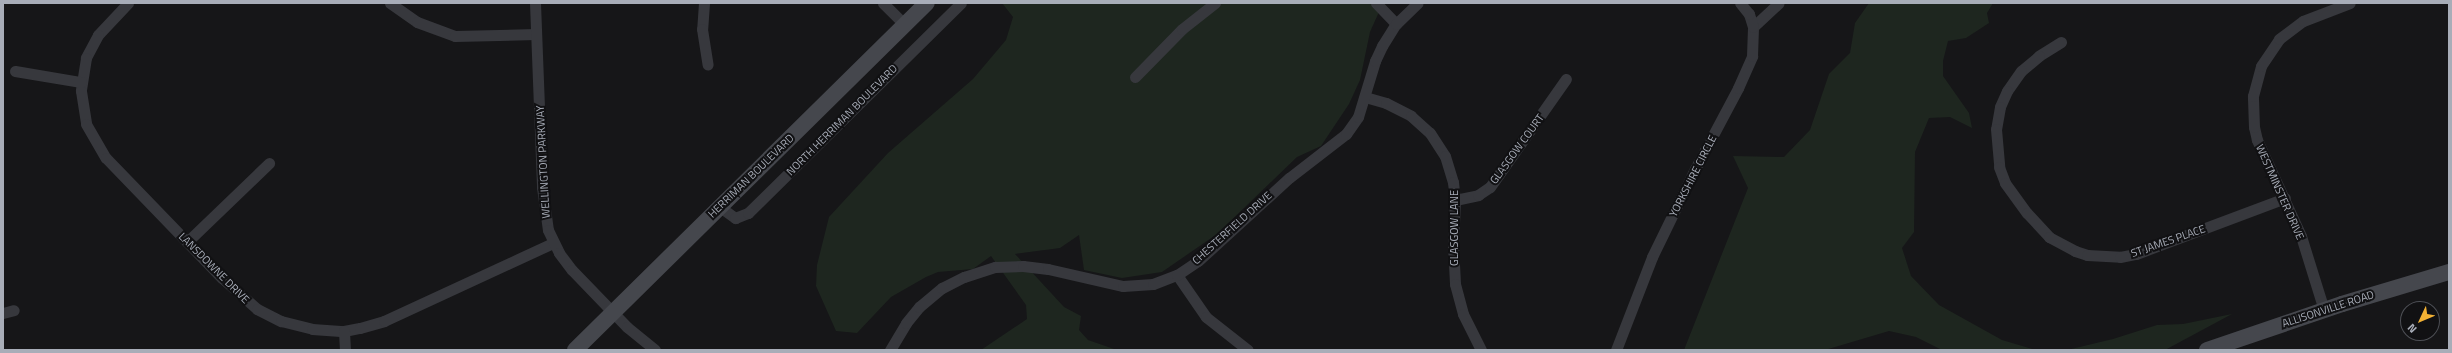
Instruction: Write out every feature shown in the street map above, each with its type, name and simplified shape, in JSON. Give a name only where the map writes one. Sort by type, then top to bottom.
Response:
[{"type":"street","name":"LANSDOWNE DRIVE","points":[[128,3],[98,35],[86,58],[81,82],[83,114],[97,146],[106,158],[238,294],[257,309],[296,326],[344,331],[384,321],[553,243]]},
{"type":"street","points":[[390,3],[417,22],[454,36],[536,34]]},
{"type":"street","name":"WELLINGTON PARKWAY","points":[[535,3],[542,187],[545,218],[553,243],[572,270],[612,313],[655,350]]},
{"type":"street","points":[[704,3],[702,29],[708,65]]},
{"type":"street","points":[[882,3],[905,25]]},
{"type":"street","name":"HERRIMAN BOULEVARD","points":[[574,350],[927,3]]},
{"type":"street","name":"NORTH HERRIMAN BOULEVARD","points":[[720,206],[728,216],[735,218],[743,217],[748,213],[961,3]]},
{"type":"street","points":[[1135,77],[1182,29],[1215,3]]},
{"type":"street","points":[[1376,3],[1396,24]]},
{"type":"street","name":"CHESTERFIELD DRIVE","points":[[890,350],[906,322],[919,307],[942,288],[964,277],[995,267],[1023,266],[1048,269],[1123,286],[1153,284],[1177,275],[1198,261],[1289,178],[1338,142],[1356,121],[1366,97],[1375,61],[1396,24],[1418,3]]},
{"type":"street","points":[[1740,3],[1749,14],[1754,27],[1779,3]]},
{"type":"street","name":"WESTMINSTER DRIVE","points":[[2324,310],[2301,236],[2285,198],[2262,154],[2254,127],[2252,109],[2256,81],[2270,50],[2292,28],[2323,12],[2350,3]]},
{"type":"street","name":"YORKSHIRE CIRCLE","points":[[1616,350],[1652,258],[1694,169],[1746,71],[1752,56],[1754,27]]},
{"type":"street","name":"ST JAMES PLACE","points":[[2061,42],[2039,56],[2021,71],[2007,91],[2000,107],[1996,129],[1999,167],[2005,183],[2027,213],[2049,237],[2075,251],[2087,255],[2106,258],[2131,255],[2285,198]]},
{"type":"street","points":[[15,71],[81,82]]},
{"type":"street","name":"GLASGOW COURT","points":[[1455,200],[1478,195],[1490,187],[1566,79]]},
{"type":"street","name":"GLASGOW LANE","points":[[1366,97],[1405,112],[1430,133],[1446,156],[1453,182],[1455,200],[1453,245],[1455,284],[1463,314],[1481,350]]},
{"type":"street","points":[[187,242],[270,163]]},
{"type":"street","name":"ALLISONVILLE ROAD","points":[[2207,350],[2324,310],[2449,272]]},
{"type":"street","points":[[1177,275],[1206,317],[1248,350]]},
{"type":"street","points":[[344,331],[345,350]]},
{"type":"shaded area","points":[[1002,3],[1383,3],[1370,32],[1360,80],[1349,104],[1321,146],[1297,157],[1217,234],[1162,272],[1122,278],[1084,270],[1079,235],[1060,248],[1015,254],[1064,307],[1081,316],[1079,330],[1088,340],[1117,350],[981,350],[1027,319],[1026,305],[991,256],[973,269],[938,272],[926,277],[891,297],[857,333],[836,331],[816,286],[817,265],[829,217],[888,153],[973,79],[1006,40],[1013,17]]},
{"type":"shaded area","points":[[1869,3],[1993,3],[1987,13],[1989,23],[1966,38],[1948,41],[1943,61],[1943,76],[1969,113],[1972,128],[1950,117],[1929,118],[1915,152],[1914,232],[1902,248],[1911,276],[1939,305],[2002,340],[2036,350],[1942,350],[1916,337],[1889,331],[1825,350],[1684,350],[1748,188],[1733,156],[1784,157],[1810,130],[1829,74],[1850,53],[1855,23]]},
{"type":"shaded area","points":[[2232,314],[2165,350],[2067,350],[2113,339],[2157,325],[2183,324]]}]
